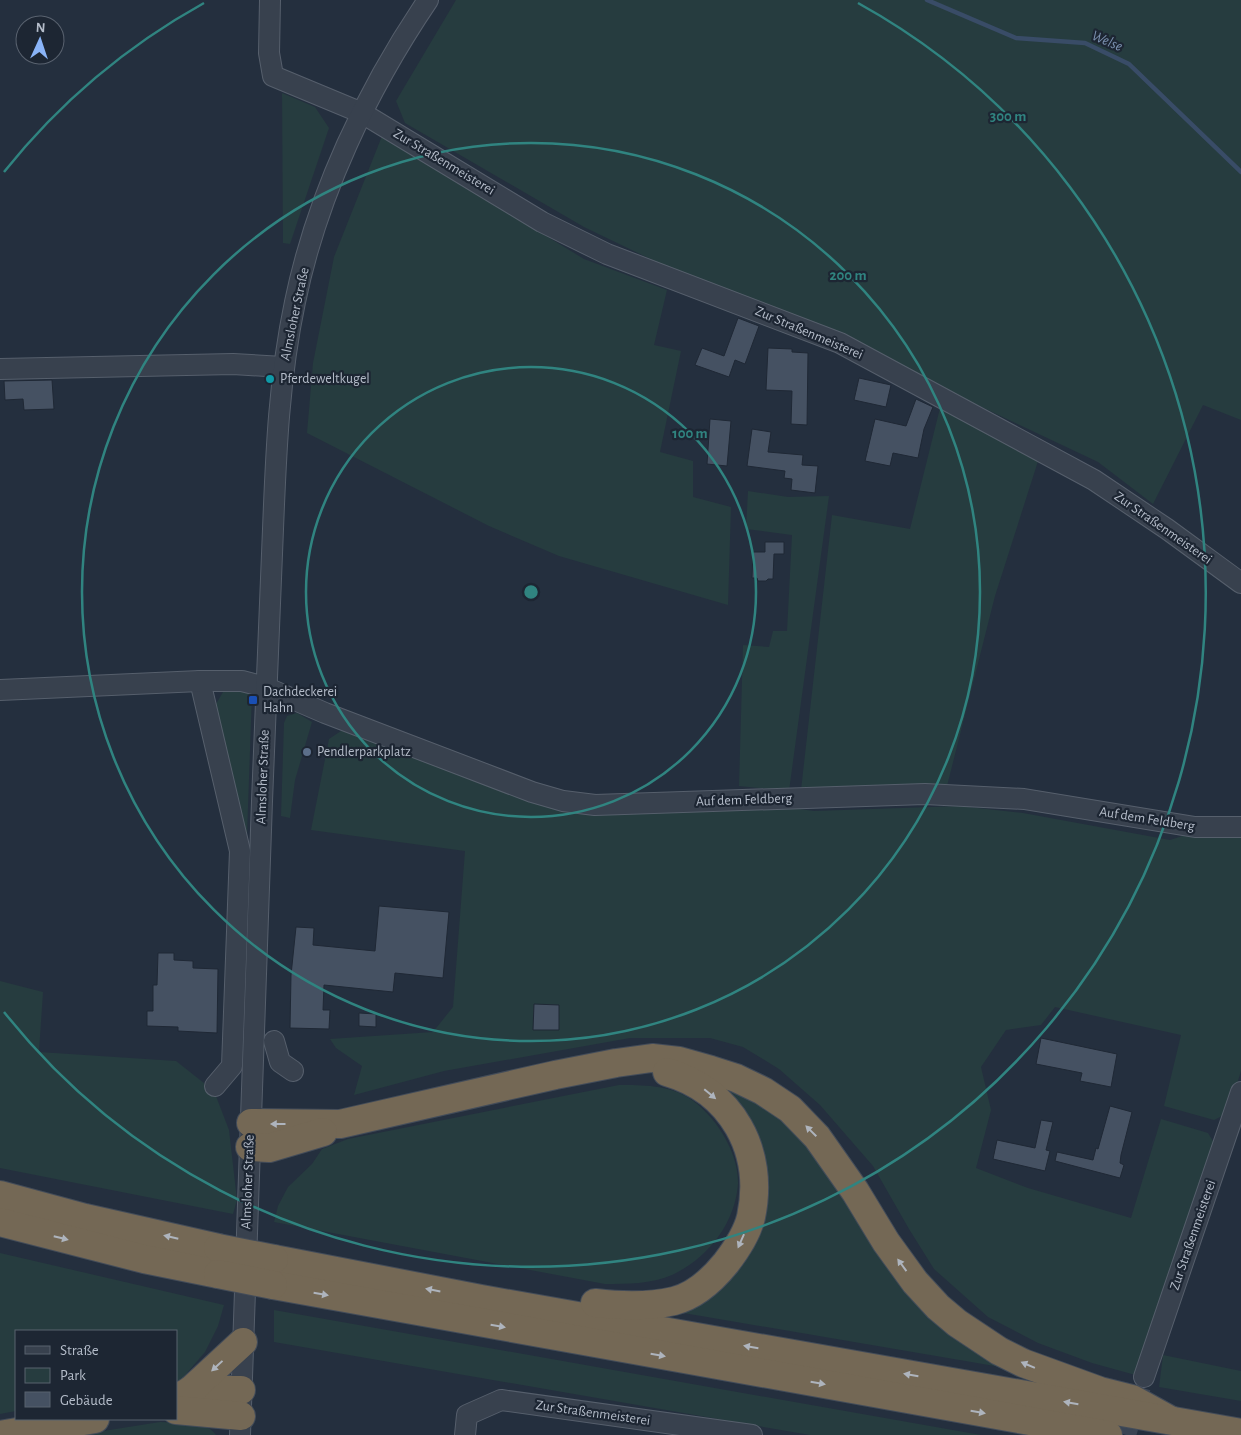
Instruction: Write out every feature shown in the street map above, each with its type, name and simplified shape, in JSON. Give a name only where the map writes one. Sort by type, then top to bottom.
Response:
[{"type":"highway","points":[[250,1135],[340,1124],[616,1063],[652,1058],[679,1061],[736,1078],[790,1109],[818,1137],[855,1191],[886,1242],[915,1282],[938,1307],[957,1323],[991,1346],[1023,1363],[1100,1391],[1132,1399],[1170,1420]]},
{"type":"highway","points":[[481,1299],[514,1291],[582,1302],[629,1306],[675,1301],[697,1290],[718,1274],[737,1248],[751,1218],[755,1183],[750,1152],[741,1129],[725,1106],[701,1086],[668,1072],[616,1063]]},
{"type":"highway","points":[[0,1195],[85,1218],[218,1261],[1108,1435]]},
{"type":"highway","points":[[5,1226],[144,1259],[218,1261]]},
{"type":"highway","points":[[273,1272],[481,1299],[1241,1433]]},
{"type":"highway","points":[[181,1400],[243,1342]]},
{"type":"highway","points":[[181,1400],[241,1414]]},
{"type":"highway","points":[[0,1434],[89,1420]]},
{"type":"street","name":"Zur Straßenmeisterei","points":[[270,0],[269,53],[273,76],[362,113],[542,222],[607,254],[840,343],[1094,480],[1241,583]]},
{"type":"street","name":"Almsloher Straße","points":[[241,1414],[266,687],[276,448],[283,367],[296,298],[314,230],[336,170],[362,113],[388,64],[428,0]]},
{"type":"street","points":[[0,369],[233,364],[283,367]]},
{"type":"street","points":[[200,681],[240,850],[232,1066],[215,1086]]},
{"type":"street","name":"Auf dem Feldberg","points":[[0,690],[200,681],[242,681],[266,687],[325,713],[514,785],[563,801],[595,804],[935,795],[1024,799],[1195,828],[1241,827]]},
{"type":"street","points":[[274,1041],[280,1062],[292,1071]]},
{"type":"street","name":"Zur Straßenmeisterei","points":[[1144,1377],[1241,1092]]},
{"type":"street","name":"Zur Straßenmeisterei","points":[[465,1435],[467,1415],[501,1400],[752,1435]]},
{"type":"green space","points":[[456,0],[1241,0],[1241,420],[1203,405],[1153,504],[1098,462],[806,324],[723,294],[584,227],[405,123],[396,101]]},
{"type":"green space","points":[[282,93],[315,107],[329,128],[290,244],[283,243]]},
{"type":"green space","points":[[382,136],[584,259],[667,290],[654,345],[681,351],[660,452],[693,461],[693,497],[731,507],[728,605],[559,556],[489,526],[307,433],[313,363],[334,257]]},
{"type":"green space","points":[[941,404],[1040,455],[995,596],[947,786],[801,790],[832,515],[910,529]]},
{"type":"green space","points":[[748,491],[788,497],[829,496],[789,791],[739,786],[743,645],[769,647],[773,631],[787,631],[792,535],[746,529]]},
{"type":"green space","points":[[239,689],[252,693],[247,836],[239,826],[216,704],[223,692]]},
{"type":"green space","points":[[297,713],[312,722],[295,780],[290,818],[281,816],[284,723],[287,716]]},
{"type":"green space","points":[[344,729],[559,807],[784,807],[814,811],[960,806],[1023,813],[1170,840],[1195,832],[1241,836],[1241,1071],[1228,1113],[1214,1120],[1164,1106],[1181,1035],[1055,1007],[1041,1025],[1006,1030],[981,1067],[991,1110],[976,1168],[1028,1188],[1131,1218],[1161,1119],[1208,1133],[1216,1146],[1139,1376],[1092,1363],[1038,1343],[988,1317],[934,1269],[873,1166],[820,1105],[779,1069],[743,1047],[710,1038],[630,1038],[444,1071],[354,1095],[362,1066],[336,1048],[330,1039],[433,1032],[453,1007],[465,851],[311,830],[329,739]]},
{"type":"green space","points":[[0,981],[43,992],[39,1052],[176,1061],[214,1091],[229,1130],[237,1200],[233,1214],[0,1168]]},
{"type":"green space","points":[[722,1082],[783,1116],[816,1143],[865,1226],[1018,1370],[666,1310],[704,1297],[763,1155],[758,1134],[743,1109]]},
{"type":"green space","points":[[619,1085],[664,1088],[689,1098],[699,1105],[716,1124],[724,1135],[734,1159],[738,1184],[736,1199],[725,1226],[697,1260],[672,1275],[647,1282],[605,1284],[274,1222],[278,1206],[288,1187],[312,1164],[322,1149],[348,1139]]},
{"type":"green space","points":[[0,1253],[224,1305],[218,1326],[205,1352],[181,1380],[178,1381],[178,1330],[15,1330],[15,1411],[0,1414]]},
{"type":"green space","points":[[274,1310],[981,1435],[810,1435],[274,1342]]},
{"type":"green space","points":[[1163,1355],[1241,1371],[1241,1401],[1159,1387]]},
{"type":"green space","points":[[160,1422],[198,1424],[205,1426],[216,1435],[78,1435]]},
{"type":"building","points":[[738,318],[759,326],[745,364],[735,360],[729,377],[695,365],[702,348],[724,356]]},
{"type":"building","points":[[768,348],[792,349],[792,352],[808,353],[807,425],[791,424],[792,391],[766,390]]},
{"type":"building","points":[[859,378],[891,385],[886,407],[854,400]]},
{"type":"building","points":[[52,380],[54,409],[24,410],[23,399],[5,400],[4,381]]},
{"type":"building","points":[[916,399],[933,407],[924,429],[918,458],[893,453],[890,466],[865,461],[875,419],[906,426]]},
{"type":"building","points":[[710,419],[731,421],[727,466],[707,464]]},
{"type":"building","points":[[752,429],[771,432],[768,452],[803,455],[802,465],[818,466],[815,493],[791,490],[792,479],[784,478],[785,471],[747,466]]},
{"type":"building","points":[[765,542],[784,542],[784,554],[774,554],[773,579],[758,581],[757,578],[752,578],[753,552],[765,552]]},
{"type":"building","points":[[379,906],[449,912],[443,978],[395,973],[393,992],[324,985],[323,1010],[330,1010],[329,1029],[290,1028],[291,975],[296,927],[314,928],[313,945],[375,951]]},
{"type":"building","points":[[158,953],[174,953],[174,960],[193,961],[193,968],[218,969],[217,1033],[178,1031],[178,1027],[147,1026],[147,1011],[153,1011],[153,985],[157,985]]},
{"type":"building","points":[[534,1004],[559,1005],[559,1030],[533,1030]]},
{"type":"building","points":[[359,1013],[376,1014],[376,1027],[359,1026]]},
{"type":"building","points":[[1041,1038],[1117,1054],[1111,1087],[1080,1081],[1082,1073],[1036,1064]]},
{"type":"building","points":[[1110,1106],[1132,1112],[1121,1155],[1120,1163],[1124,1165],[1120,1178],[1055,1161],[1057,1152],[1093,1160]]},
{"type":"building","points":[[1041,1120],[1053,1122],[1046,1150],[1050,1151],[1045,1171],[993,1159],[997,1140],[1035,1148]]},
{"type":"waterway","name":"Welse","points":[[927,0],[1016,38],[1085,43],[1129,64],[1241,172]]},
{"type":"tunnel","points":[[1126,1435],[1144,1377]]},
{"type":"place","name":"Pferdeweltkugel","points":[[270,379]]},
{"type":"place","name":"Dachdeckerei Hahn","points":[[253,700]]},
{"type":"place","name":"Pendlerparkplatz","points":[[307,752]]}]
